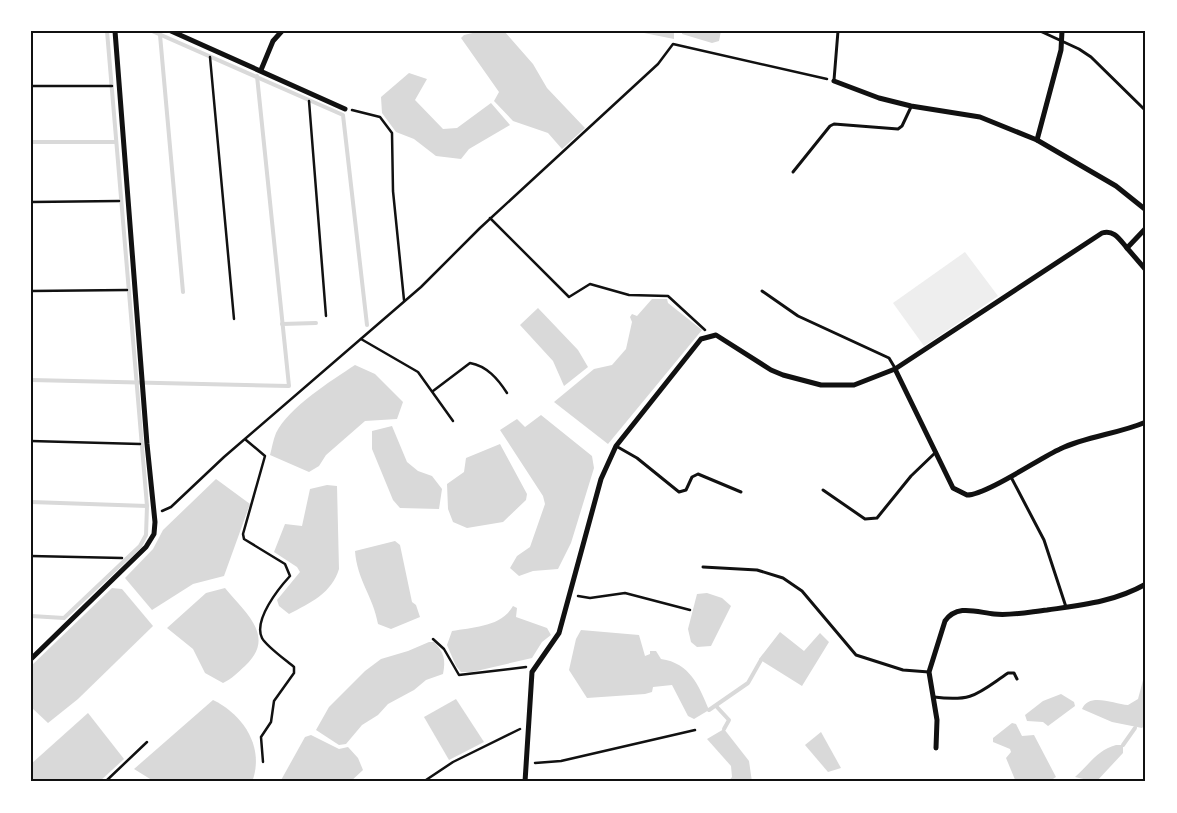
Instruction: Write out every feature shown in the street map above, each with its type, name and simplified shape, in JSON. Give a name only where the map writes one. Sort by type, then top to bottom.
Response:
[{"type":"street","points":[[31,659],[146,547],[154,534],[155,510],[147,444],[115,31]]},
{"type":"street","points":[[171,31],[345,109]]},
{"type":"street","points":[[261,70],[274,41],[282,31]]},
{"type":"street","points":[[1037,140],[1062,40],[1062,31]]},
{"type":"street","points":[[834,80],[866,94],[911,106],[980,117],[1037,140],[1116,186],[1146,210]]},
{"type":"street","points":[[1127,248],[1146,228]]},
{"type":"street","points":[[525,782],[532,672],[560,633],[601,479],[616,446],[702,339],[709,335],[724,338],[771,370],[820,385],[854,385],[895,369],[1102,233],[1108,231],[1114,234],[1146,270]]},
{"type":"street","points":[[895,369],[953,488],[961,494],[971,495],[980,493],[1070,444],[1122,432],[1146,422]]},
{"type":"street","points":[[936,748],[938,730],[929,672],[945,622],[955,611],[962,610],[1003,615],[1066,607],[1115,599],[1146,584]]},
{"type":"lane","points":[[834,80],[838,31]]},
{"type":"lane","points":[[1040,31],[1062,40],[1091,57],[1146,111]]},
{"type":"lane","points":[[793,172],[830,126],[834,124],[898,129],[902,126],[911,106]]},
{"type":"lane","points":[[762,291],[798,316],[889,358],[895,369]]},
{"type":"lane","points":[[616,446],[637,458],[679,492],[686,490],[692,478],[698,474],[741,492]]},
{"type":"lane","points":[[824,490],[865,519],[877,518],[911,476],[936,452]]},
{"type":"lane","points":[[1010,475],[1044,540],[1066,607]]},
{"type":"lane","points":[[703,566],[757,570],[783,578],[802,591],[856,655],[904,670],[929,672]]},
{"type":"lane","points":[[933,697],[962,700],[977,694],[1008,673],[1014,673],[1018,679]]},
{"type":"path","points":[[155,510],[163,511],[171,507],[224,457],[246,440],[421,287],[490,218],[658,64],[673,44],[834,80]]},
{"type":"path","points":[[210,48],[234,319]]},
{"type":"path","points":[[31,86],[119,86]]},
{"type":"path","points":[[308,92],[326,316]]},
{"type":"path","points":[[345,109],[380,118],[392,132],[393,191],[404,301]]},
{"type":"path","points":[[31,202],[128,201]]},
{"type":"path","points":[[490,218],[569,297],[590,284],[629,295],[668,296],[703,326],[709,335]]},
{"type":"path","points":[[31,291],[135,290]]},
{"type":"path","points":[[361,339],[409,365],[418,372],[433,390],[453,421]]},
{"type":"path","points":[[433,390],[470,363],[480,365],[493,374],[507,393]]},
{"type":"path","points":[[246,440],[265,456],[243,534],[244,539],[285,564],[290,576],[272,598],[260,625],[262,638],[294,667],[294,674],[274,701],[270,722],[261,737],[263,762]]},
{"type":"path","points":[[31,441],[147,444]]},
{"type":"path","points":[[31,556],[134,559]]},
{"type":"path","points":[[569,595],[590,598],[616,592],[625,593],[690,610]]},
{"type":"path","points":[[433,639],[444,649],[459,675],[521,666],[527,667],[532,672]]},
{"type":"path","points":[[423,782],[453,762],[528,726]]},
{"type":"path","points":[[526,764],[561,761],[695,730]]},
{"type":"path","points":[[105,782],[147,742]]},
{"type":"shaded area","points":[[481,31],[504,31],[533,64],[547,88],[585,128],[562,149],[548,133],[513,121],[494,101],[499,92],[461,38],[464,35]]},
{"type":"shaded area","points":[[634,31],[674,31],[674,39]]},
{"type":"shaded area","points":[[682,31],[721,31],[719,41],[712,43],[682,34]]},
{"type":"shaded area","points":[[409,73],[427,79],[415,100],[443,129],[457,128],[491,103],[510,125],[469,149],[461,159],[436,156],[414,139],[396,132],[382,113],[381,97]]},
{"type":"shaded area","points":[[965,252],[998,296],[924,346],[893,303]]},
{"type":"shaded area","points":[[652,299],[667,299],[668,303],[702,330],[608,444],[554,402],[594,369],[612,365],[626,349],[632,322],[630,317],[632,314],[637,316]]},
{"type":"shaded area","points":[[538,308],[578,350],[588,367],[564,386],[553,361],[520,325]]},
{"type":"shaded area","points":[[355,365],[375,374],[403,402],[397,419],[365,421],[326,455],[319,466],[309,472],[270,455],[276,433],[290,414],[311,395]]},
{"type":"shaded area","points":[[541,415],[592,456],[594,468],[571,543],[558,569],[533,571],[519,576],[510,568],[517,556],[530,547],[545,504],[543,496],[500,430],[517,419],[525,427]]},
{"type":"shaded area","points":[[392,426],[407,462],[418,471],[432,476],[442,489],[439,509],[400,508],[393,500],[372,449],[372,431]]},
{"type":"shaded area","points":[[500,444],[527,494],[526,500],[503,522],[467,528],[453,522],[448,509],[447,484],[464,472],[466,458]]},
{"type":"shaded area","points":[[216,479],[250,504],[224,576],[193,584],[152,610],[125,578],[153,549],[163,530]]},
{"type":"shaded area","points":[[327,485],[337,486],[339,569],[326,591],[289,614],[279,606],[277,600],[300,572],[297,567],[274,552],[285,524],[302,526],[310,489]]},
{"type":"shaded area","points":[[395,541],[400,545],[412,602],[416,605],[420,617],[391,629],[378,624],[373,605],[359,571],[355,551]]},
{"type":"shaded area","points":[[112,588],[122,589],[153,626],[78,699],[48,723],[31,707],[31,666]]},
{"type":"shaded area","points":[[225,588],[249,616],[258,635],[258,645],[254,655],[245,666],[223,683],[205,673],[193,649],[167,628],[206,593]]},
{"type":"shaded area","points":[[707,593],[722,598],[731,606],[711,646],[697,647],[691,642],[688,629],[697,594]]},
{"type":"shaded area","points":[[513,606],[517,608],[516,617],[547,628],[551,635],[542,642],[532,658],[472,672],[461,672],[456,666],[447,645],[452,631],[494,622],[508,613]]},
{"type":"shaded area","points":[[581,630],[639,635],[645,656],[650,654],[650,651],[656,651],[661,659],[679,665],[692,677],[709,710],[694,719],[688,716],[672,685],[653,687],[652,692],[645,694],[587,698],[569,670],[576,639]]},
{"type":"shaded area","points":[[780,632],[804,651],[820,633],[829,642],[802,686],[759,659]]},
{"type":"shaded area","points":[[429,642],[434,642],[442,653],[444,660],[443,674],[426,680],[414,690],[388,704],[378,715],[362,725],[346,744],[339,745],[316,730],[329,707],[365,671],[381,659]]},
{"type":"shaded area","points":[[1146,669],[1146,724],[1142,728],[1112,722],[1082,709],[1090,701],[1102,700],[1128,705],[1138,699]]},
{"type":"shaded area","points":[[1061,694],[1074,702],[1075,706],[1048,726],[1043,722],[1027,721],[1025,715],[1043,701]]},
{"type":"shaded area","points":[[456,699],[484,742],[449,760],[424,717]]},
{"type":"shaded area","points":[[213,700],[234,714],[249,734],[254,745],[256,757],[252,782],[155,782],[134,769]]},
{"type":"shaded area","points":[[88,713],[124,759],[99,782],[31,782],[31,764]]},
{"type":"shaded area","points":[[1012,723],[1016,724],[1022,736],[1034,735],[1056,777],[1048,782],[1016,782],[1006,758],[1011,752],[1010,749],[993,742],[993,738]]},
{"type":"shaded area","points":[[724,729],[749,761],[752,782],[728,782],[732,777],[731,766],[707,739]]},
{"type":"shaded area","points":[[821,732],[841,768],[828,772],[805,745]]},
{"type":"shaded area","points":[[311,735],[339,749],[348,747],[358,758],[363,770],[350,782],[280,782],[305,737]]},
{"type":"shaded area","points":[[1116,745],[1123,745],[1123,753],[1096,782],[1075,777],[1098,754]]},
{"type":"waterway","points":[[31,616],[64,618],[140,546],[146,535],[147,506],[107,31]]},
{"type":"waterway","points":[[152,31],[343,115],[367,325]]},
{"type":"waterway","points":[[160,35],[183,292]]},
{"type":"waterway","points":[[31,380],[289,386],[257,76]]},
{"type":"waterway","points":[[31,142],[116,142]]},
{"type":"waterway","points":[[282,324],[316,323]]},
{"type":"waterway","points":[[31,502],[147,506]]},
{"type":"waterway","points":[[709,710],[748,683],[761,660]]},
{"type":"waterway","points":[[716,706],[729,720],[724,729]]},
{"type":"waterway","points":[[1123,745],[1135,728]]}]
